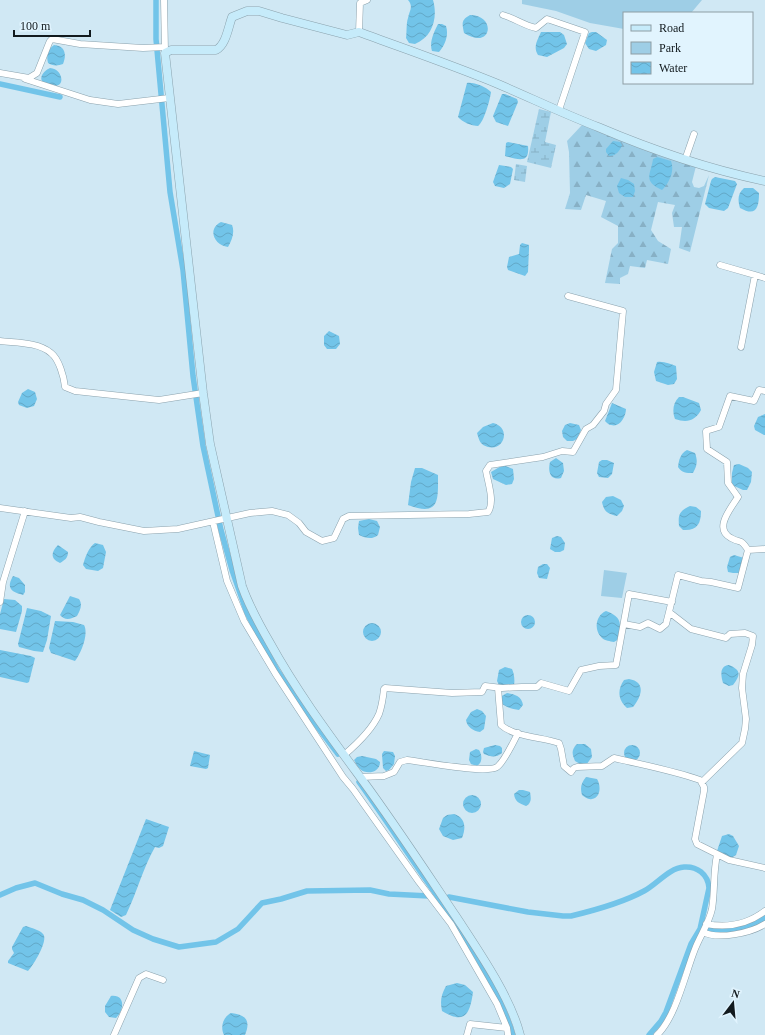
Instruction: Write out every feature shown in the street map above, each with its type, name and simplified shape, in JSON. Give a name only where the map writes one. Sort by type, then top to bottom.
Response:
[{"type":"street","points":[[164,0],[165,50],[169,98],[203,393],[210,444],[228,518],[242,586],[254,615],[295,686],[361,777],[470,938],[508,1004],[520,1035]]},
{"type":"street","points":[[358,32],[360,3],[367,0]]},
{"type":"street","points":[[18,77],[29,78],[37,72],[50,40],[80,44],[165,50],[216,50],[220,48],[222,44],[232,17],[247,12],[259,11],[347,34],[358,32],[499,84],[599,128],[685,160],[728,173],[765,181]]},
{"type":"street","points":[[503,15],[524,25],[536,28],[547,19],[585,32],[559,110]]},
{"type":"street","points":[[0,73],[18,77],[90,100],[118,104],[169,98]]},
{"type":"street","points":[[685,160],[694,134]]},
{"type":"street","points":[[720,265],[765,278]]},
{"type":"street","points":[[741,347],[755,275]]},
{"type":"street","points":[[0,508],[71,518],[80,517],[144,531],[178,529],[228,518],[272,511],[288,515],[299,523],[306,532],[322,541],[334,538],[343,519],[348,516],[469,514],[488,512],[491,508],[491,497],[486,472],[490,465],[542,457],[562,451],[573,452],[586,429],[593,425],[604,411],[606,404],[616,390],[623,311],[568,296]]},
{"type":"street","points":[[0,342],[35,345],[52,353],[63,373],[65,387],[75,391],[159,400],[203,393]]},
{"type":"street","points":[[624,624],[640,627],[648,623],[660,629],[666,624],[678,575],[738,588],[748,550],[743,542],[730,538],[723,530],[722,524],[738,497],[728,483],[728,462],[707,449],[706,431],[719,427],[730,396],[754,401],[759,390],[765,391]]},
{"type":"street","points":[[0,602],[6,571],[16,544],[25,512]]},
{"type":"street","points":[[213,522],[227,581],[244,621],[275,673],[343,777],[451,924],[497,1004],[507,1028],[508,1035]]},
{"type":"street","points":[[748,550],[765,549]]},
{"type":"street","points":[[344,755],[359,742],[376,720],[382,704],[385,688],[452,693],[482,692],[485,686],[498,688],[522,686],[537,687],[541,683],[569,691],[581,670],[599,666],[616,665],[629,594],[672,602]]},
{"type":"street","points":[[669,612],[690,629],[726,638],[730,634],[745,633],[753,636],[752,645],[743,674],[742,688],[746,719],[742,743],[702,782]]},
{"type":"street","points":[[498,688],[501,725],[518,733],[559,743],[564,766],[570,772],[577,767],[602,766],[614,758],[646,766],[658,767],[702,782]]},
{"type":"street","points":[[361,777],[384,776],[394,772],[400,762],[407,760],[461,768],[492,769],[500,764],[518,733]]},
{"type":"street","points":[[702,782],[704,791],[695,839],[697,844],[716,855],[729,860],[765,868]]},
{"type":"street","points":[[657,1035],[663,1030],[670,1018],[689,963],[710,915],[712,908],[716,855]]},
{"type":"street","points":[[706,924],[721,925],[745,923],[765,911]]},
{"type":"street","points":[[703,932],[715,936],[727,935],[754,930],[765,924]]},
{"type":"street","points":[[114,1035],[139,978],[146,974],[162,980]]},
{"type":"street","points":[[467,1035],[470,1024],[507,1028]]},
{"type":"green space","points":[[522,0],[702,0],[692,12],[623,12],[623,29],[590,23],[556,11],[522,4]]},
{"type":"green space","points":[[539,109],[551,112],[545,142],[556,145],[551,168],[527,162]]},
{"type":"green space","points":[[582,125],[696,166],[692,182],[694,187],[699,188],[704,186],[709,175],[690,252],[679,248],[682,227],[674,227],[672,213],[675,205],[658,202],[651,230],[658,241],[671,249],[668,264],[647,260],[645,268],[630,266],[628,274],[620,278],[620,284],[605,283],[612,249],[618,243],[618,226],[601,217],[606,201],[586,195],[581,210],[565,209],[570,193],[569,152],[567,141]]},
{"type":"green space","points":[[516,164],[527,166],[525,182],[514,180]]},
{"type":"green space","points":[[604,570],[627,573],[622,598],[601,596]]},
{"type":"water","points":[[408,0],[433,0],[434,6],[435,13],[433,26],[426,37],[415,44],[409,43],[406,38],[407,23],[411,7]]},
{"type":"water","points":[[470,15],[479,17],[484,20],[487,25],[488,31],[481,38],[473,37],[464,33],[463,22]]},
{"type":"water","points":[[438,24],[446,26],[447,33],[445,43],[439,52],[432,51],[431,48],[432,37]]},
{"type":"water","points":[[541,32],[560,32],[564,35],[567,44],[564,48],[547,57],[538,55],[536,47]]},
{"type":"water","points":[[596,32],[607,40],[606,45],[596,51],[589,49],[585,43],[589,33]]},
{"type":"water","points":[[54,45],[61,47],[64,51],[65,57],[63,64],[51,65],[48,63],[48,53]]},
{"type":"water","points":[[50,68],[55,69],[60,75],[61,82],[59,85],[51,85],[42,81],[42,74]]},
{"type":"water","points":[[467,83],[480,85],[491,92],[484,116],[478,126],[462,121],[458,117]]},
{"type":"water","points":[[502,94],[517,99],[518,102],[508,126],[496,122],[493,116]]},
{"type":"water","points":[[613,141],[620,142],[622,145],[617,153],[609,156],[606,149]]},
{"type":"water","points":[[508,142],[528,146],[527,156],[522,159],[518,159],[505,156],[506,143]]},
{"type":"water","points":[[657,157],[671,161],[672,165],[671,177],[662,190],[652,183],[649,177],[653,159]]},
{"type":"water","points":[[499,165],[511,167],[513,169],[510,184],[504,188],[495,186],[493,182]]},
{"type":"water","points":[[715,177],[735,181],[737,184],[728,208],[724,211],[709,208],[705,204],[711,181]]},
{"type":"water","points":[[621,178],[634,184],[635,191],[633,197],[625,197],[619,193],[617,186]]},
{"type":"water","points":[[744,188],[753,188],[759,193],[756,210],[750,212],[740,208],[740,193]]},
{"type":"water","points":[[221,222],[232,225],[233,228],[233,236],[228,247],[219,243],[214,236],[214,229]]},
{"type":"water","points":[[522,243],[529,245],[528,272],[525,276],[508,270],[507,267],[509,257],[519,254],[520,245]]},
{"type":"water","points":[[329,331],[339,336],[340,344],[336,349],[327,349],[324,345],[324,336]]},
{"type":"water","points":[[657,362],[665,362],[676,366],[677,379],[674,384],[668,385],[656,381],[654,372]]},
{"type":"water","points":[[28,389],[35,392],[37,399],[34,406],[27,408],[19,405],[18,402],[22,393]]},
{"type":"water","points":[[679,397],[699,403],[701,410],[696,417],[687,421],[675,419],[674,407],[675,402]]},
{"type":"water","points":[[612,403],[626,409],[622,421],[617,425],[610,425],[605,421]]},
{"type":"water","points":[[765,414],[764,435],[755,430],[754,426],[758,417]]},
{"type":"water","points":[[493,423],[499,425],[502,429],[504,438],[498,446],[488,447],[482,444],[477,433],[483,427]]},
{"type":"water","points":[[570,423],[579,425],[581,430],[577,439],[567,441],[563,437],[562,431],[565,425]]},
{"type":"water","points":[[687,450],[695,453],[697,459],[693,473],[684,472],[678,467],[681,455]]},
{"type":"water","points":[[556,458],[563,463],[564,471],[561,478],[557,479],[550,474],[549,471],[550,462]]},
{"type":"water","points":[[602,460],[607,460],[614,463],[612,474],[608,478],[599,477],[597,473],[599,462]]},
{"type":"water","points":[[739,464],[748,468],[752,472],[751,482],[747,490],[743,490],[732,485],[734,465]]},
{"type":"water","points":[[503,465],[513,469],[514,479],[512,484],[506,485],[493,479],[491,472]]},
{"type":"water","points":[[415,468],[422,468],[438,475],[437,499],[432,507],[426,509],[408,505],[411,482]]},
{"type":"water","points":[[613,496],[621,500],[624,506],[622,511],[617,516],[607,512],[602,502],[606,497]]},
{"type":"water","points":[[690,506],[696,507],[701,511],[700,520],[695,528],[683,530],[679,526],[679,516],[681,512]]},
{"type":"water","points":[[369,519],[377,521],[380,527],[376,537],[367,538],[359,535],[359,521]]},
{"type":"water","points":[[557,536],[561,537],[565,543],[564,550],[560,552],[555,552],[550,549],[552,538]]},
{"type":"water","points":[[95,543],[103,545],[106,552],[103,568],[98,571],[86,569],[83,565],[88,552]]},
{"type":"water","points":[[58,545],[68,552],[66,559],[60,563],[53,557],[54,550]]},
{"type":"water","points":[[734,555],[744,558],[739,573],[728,572],[727,567],[730,557]]},
{"type":"water","points":[[543,564],[547,564],[550,568],[547,579],[539,578],[537,573],[538,567]]},
{"type":"water","points":[[13,576],[19,578],[25,585],[25,592],[23,595],[11,589],[10,584]]},
{"type":"water","points":[[70,596],[79,599],[81,608],[77,616],[66,619],[60,615]]},
{"type":"water","points":[[4,599],[15,600],[22,606],[16,632],[0,629],[0,614]]},
{"type":"water","points":[[27,608],[41,611],[51,616],[47,640],[43,652],[19,647],[18,644]]},
{"type":"water","points":[[606,611],[618,618],[619,621],[619,639],[614,642],[603,639],[597,631],[598,619]]},
{"type":"water","points":[[525,615],[531,615],[535,619],[535,625],[531,629],[525,629],[521,625],[521,619]]},
{"type":"water","points":[[55,621],[73,622],[84,625],[86,633],[85,638],[80,653],[75,661],[51,653],[49,648]]},
{"type":"water","points":[[372,623],[378,626],[381,632],[378,638],[372,641],[366,638],[363,632],[366,626]]},
{"type":"water","points":[[0,650],[35,658],[29,682],[27,683],[0,677]]},
{"type":"water","points":[[729,665],[738,671],[738,676],[733,685],[729,686],[723,683],[721,674],[722,669]]},
{"type":"water","points":[[505,667],[512,669],[514,675],[514,685],[509,687],[499,685],[497,681],[499,670]]},
{"type":"water","points":[[629,679],[638,683],[641,690],[639,698],[633,707],[627,708],[620,698],[620,687],[624,680]]},
{"type":"water","points":[[507,693],[515,695],[521,699],[523,705],[519,710],[509,708],[500,702],[500,697]]},
{"type":"water","points":[[477,709],[482,711],[486,716],[484,729],[480,732],[471,728],[466,720],[471,712]]},
{"type":"water","points":[[577,744],[585,744],[591,749],[592,757],[586,765],[575,761],[573,752]]},
{"type":"water","points":[[495,745],[502,748],[502,753],[498,756],[489,756],[484,754],[484,748]]},
{"type":"water","points":[[632,745],[638,747],[640,753],[638,759],[632,761],[626,759],[624,753],[626,747]]},
{"type":"water","points":[[476,749],[479,750],[481,756],[480,763],[477,766],[471,764],[469,760],[470,752]]},
{"type":"water","points":[[194,751],[210,755],[208,768],[206,769],[190,766]]},
{"type":"water","points":[[384,751],[393,752],[395,756],[394,764],[389,770],[386,771],[383,768],[382,754]]},
{"type":"water","points":[[362,756],[376,759],[380,762],[378,769],[372,772],[366,772],[360,769],[354,760],[357,757]]},
{"type":"water","points":[[586,777],[597,779],[600,788],[599,794],[595,798],[589,799],[582,795],[581,786]]},
{"type":"water","points":[[519,790],[530,792],[531,798],[528,805],[526,806],[516,801],[514,794]]},
{"type":"water","points":[[472,795],[478,798],[481,804],[478,810],[472,813],[466,810],[463,804],[466,798]]},
{"type":"water","points":[[454,814],[463,821],[464,831],[462,838],[453,840],[443,836],[439,829],[443,818],[447,815]]},
{"type":"water","points":[[146,819],[169,827],[163,846],[159,848],[155,847],[126,915],[121,917],[110,910]]},
{"type":"water","points":[[729,834],[733,836],[739,846],[736,855],[731,858],[717,851],[722,836]]},
{"type":"water","points":[[26,926],[40,931],[44,937],[44,942],[40,953],[28,971],[8,963],[14,953],[12,947],[23,927]]},
{"type":"water","points":[[457,983],[465,985],[473,992],[468,1011],[461,1017],[456,1017],[442,1011],[441,1007],[441,998],[446,986]]},
{"type":"water","points":[[111,996],[116,996],[119,998],[122,1004],[121,1011],[116,1018],[109,1017],[105,1012],[105,1006]]},
{"type":"water","points":[[231,1013],[240,1015],[246,1019],[247,1030],[245,1035],[224,1035],[222,1029],[223,1022]]},
{"type":"waterway","points":[[156,0],[156,39],[170,192],[183,270],[193,376],[203,446],[221,530],[232,570],[247,613],[277,670],[338,754]]},
{"type":"waterway","points":[[0,84],[60,97]]},
{"type":"waterway","points":[[359,782],[462,933],[486,973],[513,1035]]},
{"type":"waterway","points":[[449,897],[528,912],[571,916],[609,906],[636,895],[649,888],[673,870],[689,867],[701,872],[704,875],[709,888],[700,929],[691,944],[666,1012],[661,1021],[649,1035]]},
{"type":"waterway","points":[[0,895],[16,888],[35,883],[62,894],[83,900],[103,910],[133,930],[153,939],[179,947],[216,942],[238,929],[262,903],[307,891],[370,890],[389,894],[429,896]]},
{"type":"waterway","points":[[708,929],[730,930],[745,928],[765,918]]}]
